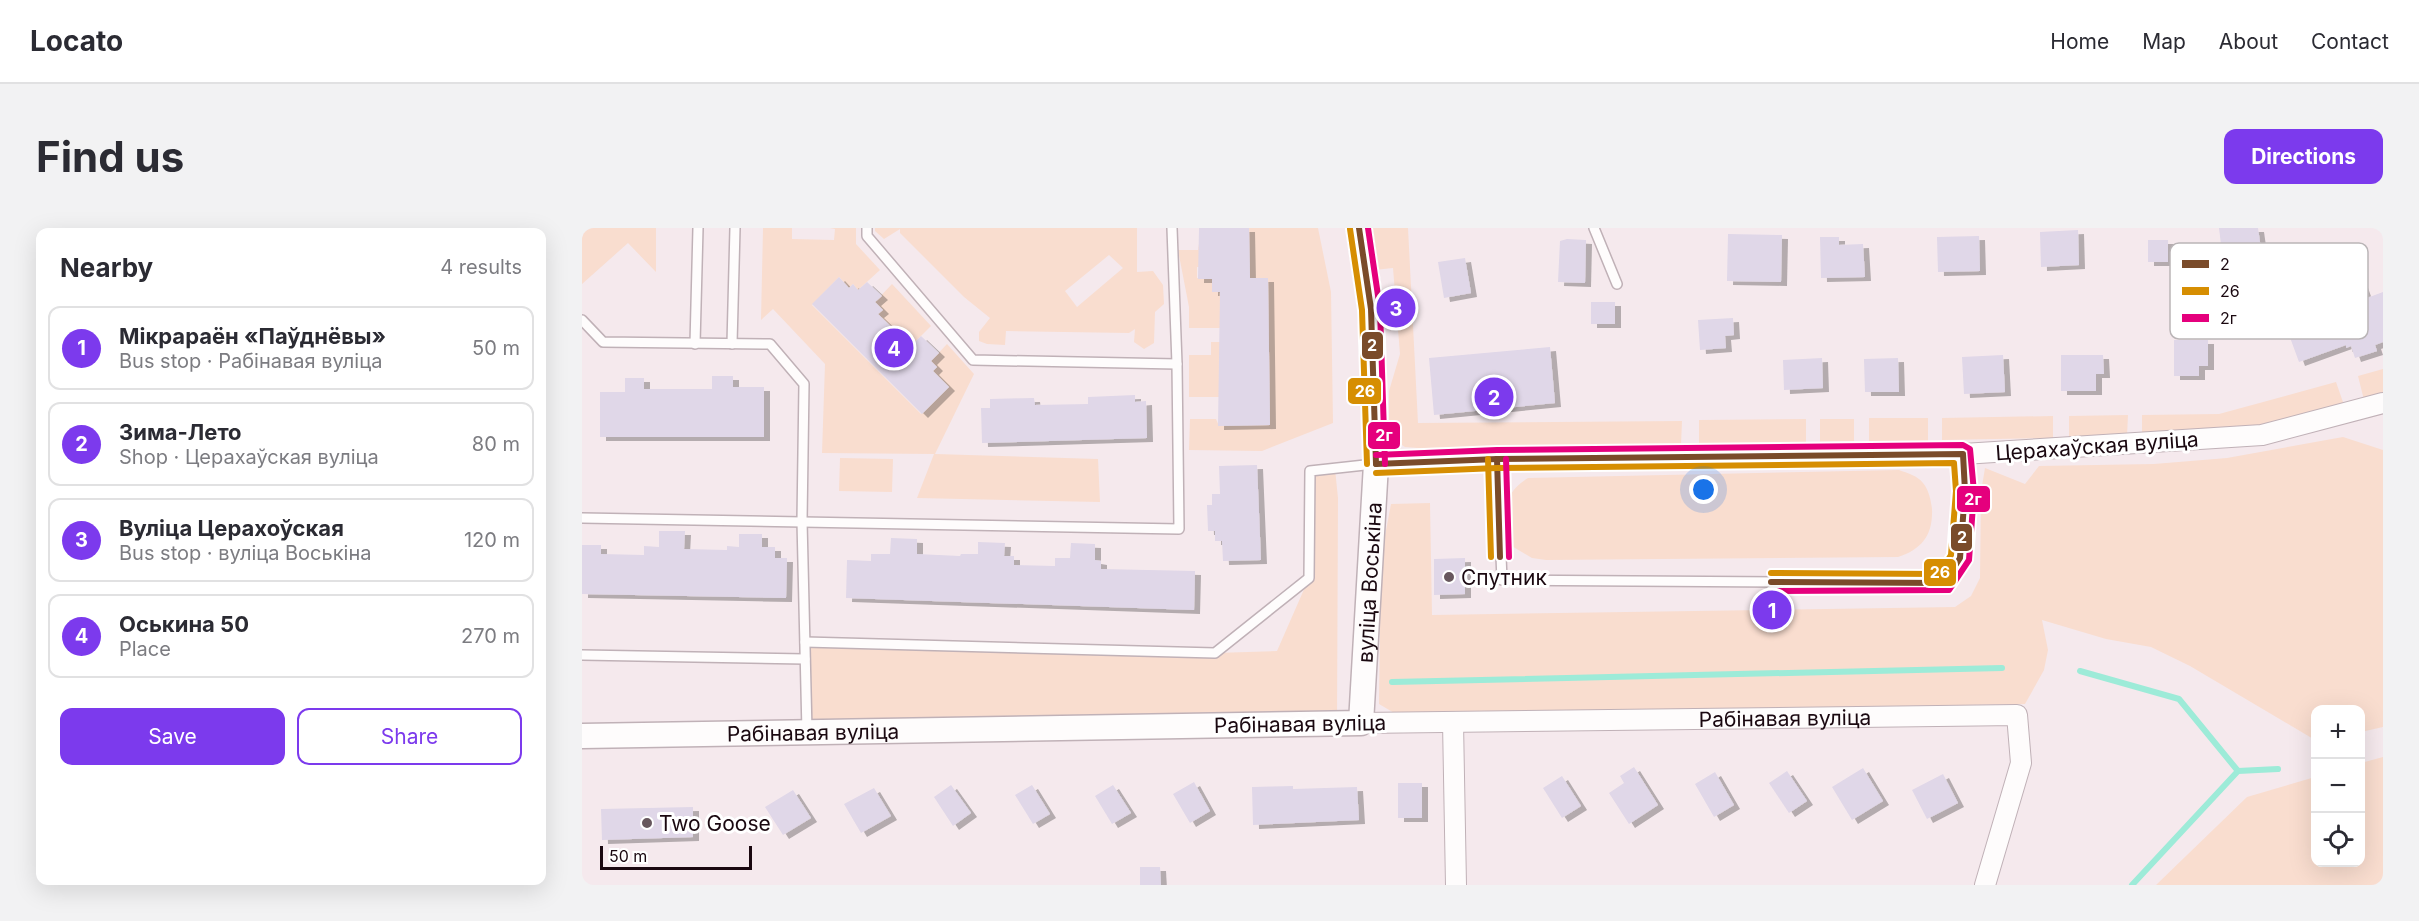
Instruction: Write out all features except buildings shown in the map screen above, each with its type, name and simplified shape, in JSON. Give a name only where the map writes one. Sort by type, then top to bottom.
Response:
[{"type":"street","name":"вуліца Воськіна","points":[[1359,228],[1371,309],[1376,464],[1361,723]]},
{"type":"street","name":"Церахаўская вуліца","points":[[1376,464],[1497,459],[1963,454],[2262,435],[2383,403]]},
{"type":"street","name":"Рабінавая вуліца","points":[[582,736],[2017,715],[2021,763],[1985,885]]},
{"type":"street","points":[[1453,722],[1456,885]]},
{"type":"lane","points":[[695,344],[698,228]]},
{"type":"lane","points":[[732,344],[735,228]]},
{"type":"lane","points":[[867,228],[867,236],[973,360],[1177,364]]},
{"type":"lane","points":[[582,518],[1179,529],[1177,364],[1172,228]]},
{"type":"lane","points":[[1594,228],[1617,284]]},
{"type":"lane","points":[[582,320],[603,342],[770,344],[804,384],[802,521],[807,733]]},
{"type":"lane","points":[[1497,459],[1502,580],[1944,583],[1960,558],[1965,491],[1963,454]]},
{"type":"lane","points":[[804,642],[1215,653],[1310,578],[1310,471],[1376,464]]},
{"type":"lane","points":[[582,655],[805,659]]},
{"type":"shaded area","points":[[582,228],[656,228],[656,272],[628,243],[582,284]]},
{"type":"shaded area","points":[[763,228],[792,228],[792,239],[834,240],[835,229],[830,228],[856,228],[856,244],[880,270],[858,290],[853,284],[849,288],[839,277],[812,305],[921,414],[949,387],[933,371],[937,367],[931,361],[947,344],[974,374],[935,454],[1098,459],[1100,502],[917,498],[934,454],[822,453],[825,364],[773,309],[761,320]]},
{"type":"shaded area","points":[[875,228],[1137,228],[1137,272],[1153,271],[1163,285],[1164,304],[1155,312],[1154,343],[1144,349],[1134,342],[1135,329],[1129,333],[1006,331],[1005,345],[979,341],[979,332],[990,318],[964,297],[900,233],[900,229],[884,239],[875,231]],"holes":[[[1109,255],[1123,268],[1077,307],[1065,291]]]},
{"type":"shaded area","points":[[1249,228],[1318,228],[1331,292],[1333,423],[1262,451],[1189,450],[1190,419],[1216,419],[1219,426],[1270,425],[1268,278],[1250,278]]},
{"type":"shaded area","points":[[1359,228],[1408,228],[1418,423],[1682,421],[1681,445],[1418,448],[1405,447],[1399,443],[1393,436],[1389,424],[1389,391],[1400,354],[1393,268],[1365,271]]},
{"type":"shaded area","points":[[1199,244],[1214,245],[1209,267],[1197,267],[1197,278],[1212,279],[1212,292],[1220,292],[1220,323],[1223,328],[1189,328],[1189,307],[1178,250],[1198,250]]},
{"type":"shaded area","points":[[892,284],[931,326],[914,343],[907,336],[904,339],[878,314],[883,310],[875,302]]},
{"type":"shaded area","points":[[1211,342],[1224,342],[1226,397],[1189,397],[1189,355],[1211,355]]},
{"type":"shaded area","points":[[2383,369],[2383,395],[2364,400],[2358,376]]},
{"type":"shaded area","points":[[2336,382],[2344,405],[2231,432],[2142,436],[2142,415],[2219,414]]},
{"type":"shaded area","points":[[2128,415],[2127,436],[2069,438],[2069,416]]},
{"type":"shaded area","points":[[2053,416],[2053,438],[1942,440],[1942,418]]},
{"type":"shaded area","points":[[1869,418],[1928,418],[1928,441],[1869,441]]},
{"type":"shaded area","points":[[1806,419],[1806,442],[1699,444],[1699,420]]},
{"type":"shaded area","points":[[1820,419],[1854,419],[1854,441],[1820,442]]},
{"type":"shaded area","points":[[2343,437],[2383,450],[2383,727],[2365,731],[2365,705],[2311,705],[2311,738],[2190,666],[2151,647],[2106,639],[2042,620],[2048,650],[2044,670],[2025,704],[1396,714],[1379,704],[1381,557],[1391,504],[1430,503],[1432,615],[1955,607],[1971,596],[1980,578],[1981,492],[1985,468],[2025,484],[2039,466],[2154,464],[2227,458]]},
{"type":"shaded area","points":[[840,458],[893,459],[892,492],[839,491]]},
{"type":"shaded area","points":[[1335,469],[1338,498],[1337,723],[807,733],[805,642],[1215,653],[1277,651],[1309,578],[1310,471]]},
{"type":"shaded area","points":[[1899,470],[1923,483],[1930,499],[1932,518],[1928,534],[1920,545],[1898,557],[1546,560],[1532,558],[1510,545],[1506,516],[1509,499],[1519,485],[1528,478]]},
{"type":"shaded area","points":[[2383,757],[2383,885],[2156,885],[2247,797],[2311,778],[2311,867],[2365,867],[2365,762]]},
{"type":"waterway","points":[[1392,682],[2002,668]]},
{"type":"waterway","points":[[2080,671],[2179,699],[2238,771]]},
{"type":"waterway","points":[[2132,885],[2238,771],[2278,769]]},
{"type":"transit line","name":"2","points":[[1359,228],[1371,309],[1376,464]]},
{"type":"transit line","name":"2г","points":[[1368,228],[1380,309],[1385,464]]},
{"type":"transit line","name":"26","points":[[1350,229],[1362,310],[1367,464]]},
{"type":"transit line","name":"2г","points":[[1376,455],[1497,450],[1963,445],[1970,449],[1974,492],[1969,560],[1949,590],[1771,591]]},
{"type":"transit line","name":"2","points":[[1376,464],[1497,459],[1963,454],[1965,491],[1960,558],[1944,583],[1771,582]]},
{"type":"transit line","name":"26","points":[[1488,459],[1491,557]]},
{"type":"transit line","name":"2","points":[[1497,459],[1500,557]]},
{"type":"transit line","name":"2г","points":[[1506,459],[1509,557]]},
{"type":"transit line","name":"26","points":[[1376,473],[1497,468],[1954,463],[1956,491],[1951,555],[1939,574],[1771,573]]},
{"type":"place","name":"Вуліца Церахоўская","points":[[1396,308]]},
{"type":"place","name":"Оськина 50","points":[[894,348]]},
{"type":"place","name":"Зима-Лето","points":[[1494,397]]},
{"type":"place","name":"Спутник","points":[[1449,577]]},
{"type":"place","name":"Мікрараён «Паўднёвы»","points":[[1772,610]]},
{"type":"place","name":"Two Goose","points":[[647,823]]}]
